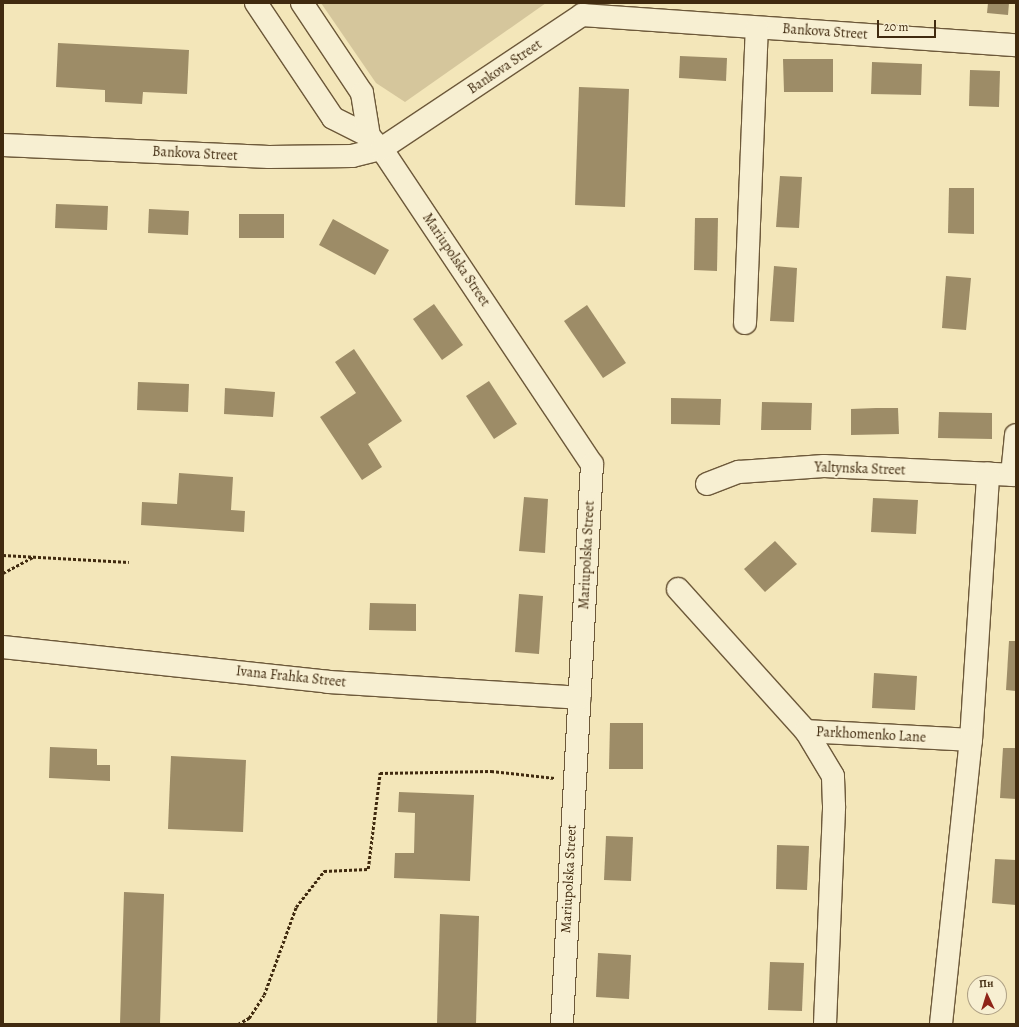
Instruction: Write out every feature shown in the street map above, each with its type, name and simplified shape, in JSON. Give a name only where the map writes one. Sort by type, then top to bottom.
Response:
[{"type":"street","points":[[256,3],[333,118],[375,143]]},
{"type":"street","points":[[302,3],[362,93],[375,143]]},
{"type":"street","name":"Bankova Street","points":[[3,145],[269,157],[352,156],[582,15],[1016,45]]},
{"type":"street","points":[[745,323],[756,28]]},
{"type":"street","name":"Mariupolska Street","points":[[375,143],[592,464],[562,1024]]},
{"type":"street","points":[[1014,475],[1016,435]]},
{"type":"street","name":"Yaltynska Street","points":[[708,484],[738,472],[824,466],[1014,475]]},
{"type":"street","points":[[941,1024],[970,740],[988,474]]},
{"type":"street","points":[[678,589],[806,731]]},
{"type":"street","name":"Ivana Frahka Street","points":[[3,647],[328,682],[579,698]]},
{"type":"street","name":"Parkhomenko Lane","points":[[806,731],[970,740]]},
{"type":"street","name":"Parkhomenko Lane","points":[[806,731],[833,776],[834,806],[825,1024]]},
{"type":"path","points":[[3,555],[129,562]]},
{"type":"path","points":[[3,573],[34,557]]},
{"type":"path","points":[[238,1024],[249,1018],[264,995],[296,907],[324,871],[368,870],[380,774],[491,771],[574,780]]},
{"type":"shaded area","points":[[321,3],[546,3],[405,102],[376,83]]},
{"type":"building","points":[[988,3],[1009,3],[1008,15],[987,13]]},
{"type":"building","points":[[58,43],[189,50],[187,94],[143,92],[142,104],[105,102],[105,90],[56,87]]},
{"type":"building","points":[[680,56],[727,58],[726,81],[679,78]]},
{"type":"building","points":[[783,59],[833,59],[833,92],[784,92]]},
{"type":"building","points":[[872,62],[922,64],[921,95],[871,94]]},
{"type":"building","points":[[970,70],[1000,71],[999,107],[969,106]]},
{"type":"building","points":[[579,87],[629,89],[625,207],[575,205]]},
{"type":"building","points":[[780,176],[802,177],[799,228],[776,227]]},
{"type":"building","points":[[949,188],[974,188],[974,234],[948,233]]},
{"type":"building","points":[[56,204],[108,206],[107,230],[55,228]]},
{"type":"building","points":[[149,209],[189,211],[188,235],[148,233]]},
{"type":"building","points":[[239,214],[284,214],[284,238],[239,238]]},
{"type":"building","points":[[695,218],[718,218],[717,271],[694,270]]},
{"type":"building","points":[[333,219],[389,250],[375,275],[319,245]]},
{"type":"building","points":[[774,266],[797,268],[794,322],[770,321]]},
{"type":"building","points":[[946,276],[971,278],[966,330],[942,328]]},
{"type":"building","points":[[434,304],[463,345],[442,360],[413,319]]},
{"type":"building","points":[[587,305],[626,363],[603,378],[564,321]]},
{"type":"building","points":[[354,349],[402,421],[368,444],[382,467],[362,480],[320,417],[356,393],[335,362]]},
{"type":"building","points":[[489,381],[517,424],[494,439],[466,396]]},
{"type":"building","points":[[138,382],[189,384],[188,412],[137,410]]},
{"type":"building","points":[[225,388],[275,392],[273,417],[224,414]]},
{"type":"building","points":[[671,398],[721,399],[720,425],[671,424]]},
{"type":"building","points":[[762,402],[812,403],[811,430],[761,430]]},
{"type":"building","points":[[898,408],[899,434],[851,435],[851,409]]},
{"type":"building","points":[[939,412],[992,413],[992,439],[938,438]]},
{"type":"building","points":[[179,473],[233,477],[231,510],[245,511],[244,532],[141,525],[142,502],[177,504]]},
{"type":"building","points":[[524,497],[548,499],[545,553],[519,551]]},
{"type":"building","points":[[873,498],[918,500],[916,534],[871,532]]},
{"type":"building","points":[[775,541],[797,564],[765,592],[744,569]]},
{"type":"building","points":[[519,594],[543,596],[539,654],[515,652]]},
{"type":"building","points":[[370,603],[416,604],[416,631],[369,630]]},
{"type":"building","points":[[1009,641],[1016,641],[1016,691],[1006,690]]},
{"type":"building","points":[[874,673],[917,676],[915,710],[872,708]]},
{"type":"building","points":[[610,723],[643,723],[643,769],[609,769]]},
{"type":"building","points":[[50,747],[97,749],[97,765],[110,765],[110,781],[49,778]]},
{"type":"building","points":[[1003,748],[1016,748],[1016,799],[1000,798]]},
{"type":"building","points":[[171,756],[246,760],[243,832],[168,829]]},
{"type":"building","points":[[399,792],[474,795],[470,881],[394,878],[395,853],[414,853],[415,813],[398,812]]},
{"type":"building","points":[[606,836],[633,837],[631,881],[604,880]]},
{"type":"building","points":[[777,845],[809,846],[807,890],[776,889]]},
{"type":"building","points":[[995,859],[1016,860],[1016,905],[992,903]]},
{"type":"building","points":[[124,892],[164,894],[160,1024],[120,1024]]},
{"type":"building","points":[[440,914],[479,916],[476,1024],[437,1024]]},
{"type":"building","points":[[598,953],[631,955],[629,999],[596,997]]},
{"type":"building","points":[[770,962],[804,963],[802,1011],[768,1010]]}]
